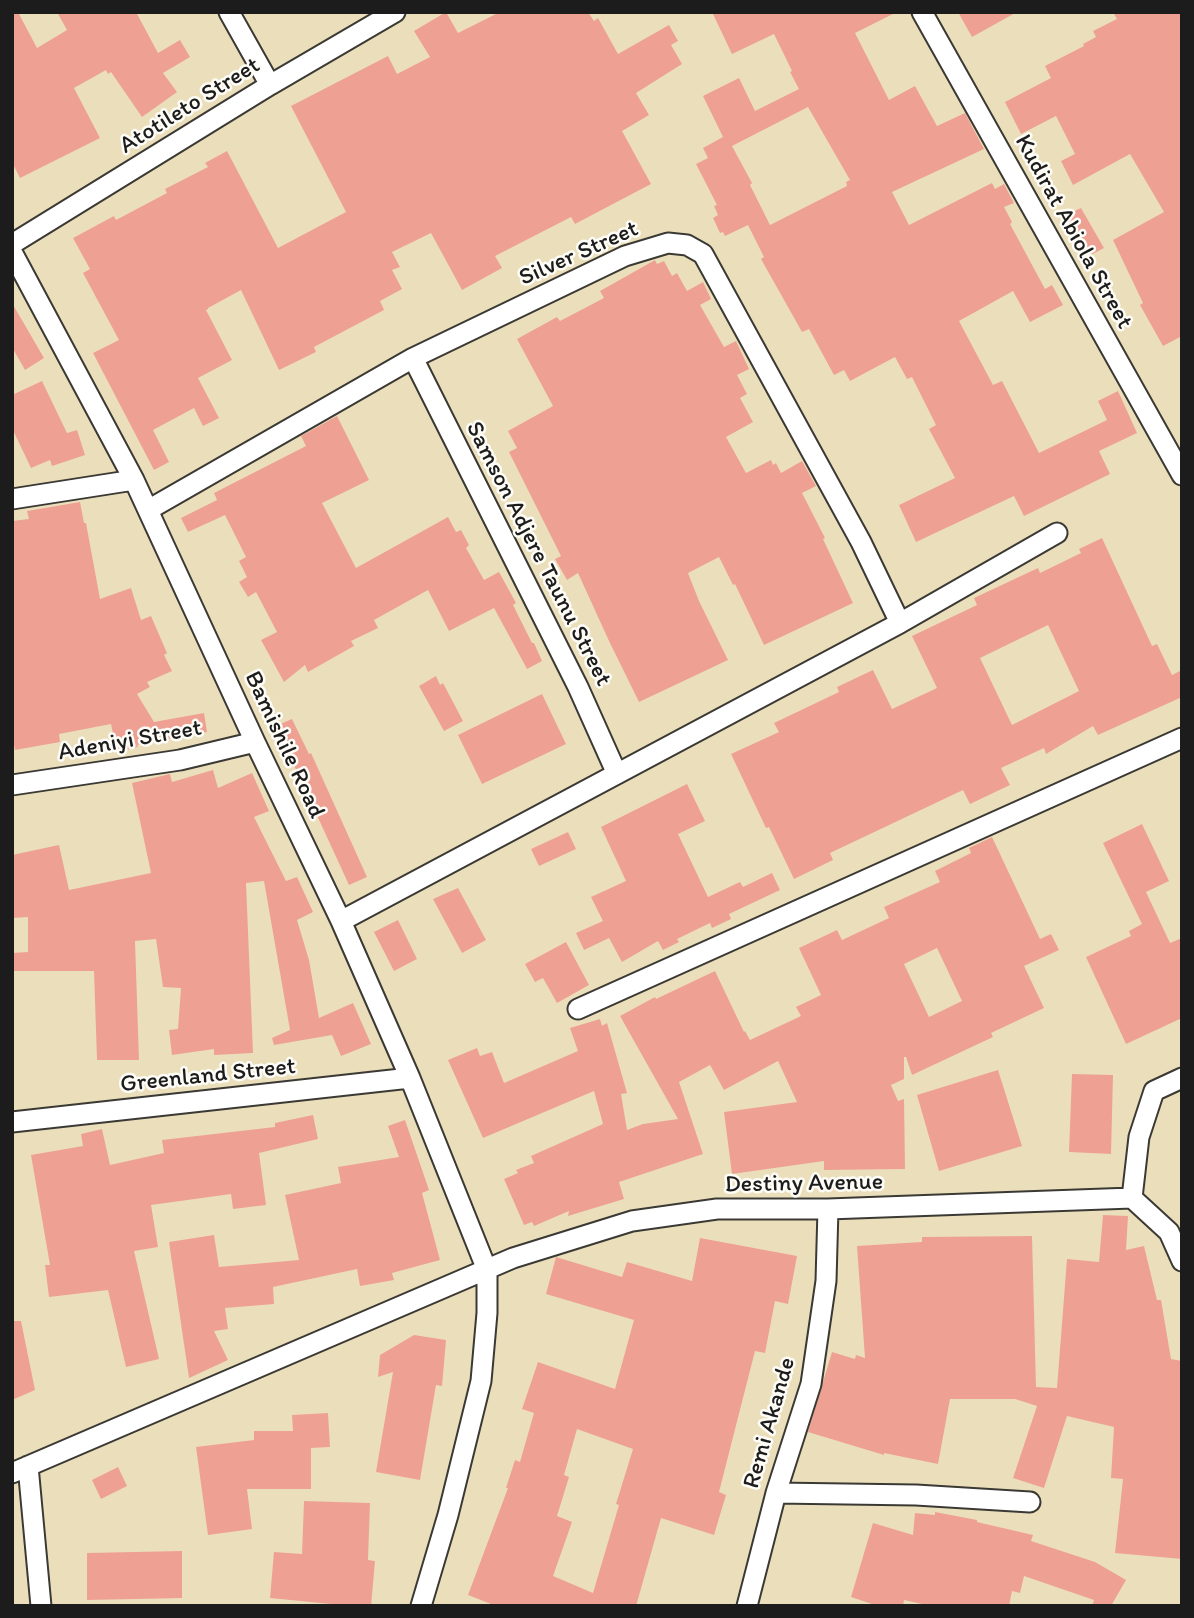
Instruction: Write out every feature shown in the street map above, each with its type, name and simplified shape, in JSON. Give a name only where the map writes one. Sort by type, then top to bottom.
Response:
[{"type":"street","points":[[229,12],[270,85]]},
{"type":"street","name":"Atotileto Street","points":[[12,244],[270,85],[395,12]]},
{"type":"street","name":"Kudirat Abiola Street","points":[[922,12],[1182,475]]},
{"type":"street","name":"Silver Street","points":[[148,510],[413,358],[625,256],[668,243],[687,245],[703,254],[861,542],[900,623]]},
{"type":"street","name":"Bamishile Road","points":[[12,252],[134,480],[341,921],[410,1078],[487,1270]]},
{"type":"street","name":"Samson Adjere Taunu Street","points":[[413,358],[578,687],[617,774]]},
{"type":"street","points":[[12,499],[134,480]]},
{"type":"street","points":[[341,921],[900,623],[1056,533]]},
{"type":"street","points":[[578,1009],[1182,738]]},
{"type":"street","name":"Adeniyi Street","points":[[12,785],[180,760],[255,742]]},
{"type":"street","name":"Greenland Street","points":[[12,1122],[410,1078]]},
{"type":"street","points":[[1182,1078],[1154,1091],[1139,1138],[1132,1198],[1169,1232],[1182,1262]]},
{"type":"street","name":"Destiny Avenue","points":[[20,1470],[513,1258],[632,1221],[717,1209],[828,1209],[1132,1198]]},
{"type":"street","name":"Remi Akande","points":[[747,1606],[776,1493],[811,1384],[826,1280],[828,1209]]},
{"type":"street","points":[[421,1606],[448,1515],[481,1381],[487,1270]]},
{"type":"street","points":[[20,1470],[41,1606]]},
{"type":"street","points":[[776,1493],[916,1495],[1030,1502]]},
{"type":"building","points":[[12,12],[18,12],[37,48],[67,30],[57,12],[136,12],[158,53],[180,40],[190,57],[163,73],[177,92],[142,117],[111,72],[108,74],[106,70],[74,88],[100,138],[20,178],[12,162]]},
{"type":"building","points":[[446,12],[458,33],[500,12],[588,12],[594,21],[598,18],[618,54],[669,25],[678,41],[671,45],[682,64],[636,93],[649,115],[622,131],[651,184],[575,224],[571,217],[495,256],[502,268],[462,290],[431,233],[392,252],[400,267],[392,270],[402,289],[380,301],[384,310],[314,347],[316,352],[279,370],[241,290],[208,308],[206,310],[232,360],[198,378],[219,418],[203,426],[194,408],[153,430],[169,462],[154,470],[93,353],[119,340],[83,273],[90,269],[73,238],[114,216],[116,220],[167,193],[165,189],[208,167],[205,163],[227,151],[278,248],[346,212],[291,106],[388,56],[397,74],[430,57],[414,31]]},
{"type":"building","points":[[712,12],[897,12],[855,33],[889,100],[915,86],[937,126],[965,113],[984,149],[892,192],[909,225],[992,183],[995,189],[1004,184],[1014,203],[1004,207],[1012,222],[1010,224],[1045,289],[1052,285],[1063,305],[1030,322],[1013,291],[959,321],[993,385],[1002,381],[1039,453],[1107,420],[1098,401],[1118,391],[1137,433],[1099,451],[1110,474],[1024,516],[1014,496],[916,542],[899,505],[955,478],[929,429],[936,425],[912,377],[907,379],[895,357],[850,381],[844,370],[834,375],[809,329],[802,332],[761,259],[764,257],[748,225],[725,236],[723,232],[720,233],[713,218],[718,215],[714,206],[717,205],[696,164],[708,158],[703,148],[723,137],[703,96],[739,78],[755,111],[799,89],[774,34],[732,54]],"holes":[[[808,107],[850,180],[846,182],[847,186],[770,225],[732,146]]]},
{"type":"building","points":[[958,12],[1017,12],[972,37]]},
{"type":"building","points":[[1113,12],[1182,12],[1182,336],[1163,346],[1140,305],[1143,303],[1113,240],[1164,212],[1130,154],[1073,185],[1061,161],[1075,154],[1056,116],[1021,134],[1005,102],[1051,78],[1045,66],[1096,37],[1093,31],[1117,19]]},
{"type":"building","points":[[1081,208],[1104,248],[1085,258],[1061,217]]},
{"type":"building","points":[[655,260],[657,264],[664,261],[672,276],[677,273],[687,291],[703,282],[711,299],[700,305],[724,347],[736,341],[749,369],[737,375],[747,394],[740,398],[753,422],[726,437],[746,473],[771,460],[773,465],[776,463],[781,473],[802,461],[816,486],[802,493],[853,603],[764,645],[719,557],[688,573],[728,660],[639,702],[578,573],[567,580],[555,559],[561,556],[509,452],[517,448],[508,431],[553,406],[517,339],[557,317],[560,321],[604,298],[600,291]]},
{"type":"building","points":[[12,303],[44,358],[25,370],[12,347]]},
{"type":"building","points":[[42,381],[67,433],[77,430],[85,455],[52,466],[50,460],[31,468],[12,428],[12,395]]},
{"type":"building","points":[[337,416],[369,480],[322,503],[356,568],[448,517],[456,532],[461,530],[469,545],[466,548],[484,580],[499,572],[542,661],[527,669],[494,608],[449,631],[428,590],[374,620],[378,628],[351,641],[354,646],[308,672],[305,665],[284,682],[261,640],[277,632],[256,592],[248,597],[239,582],[247,577],[239,561],[246,557],[225,515],[188,532],[181,518],[217,500],[214,493],[306,446],[301,436]]},
{"type":"building","points":[[80,502],[100,599],[131,588],[141,620],[151,616],[167,653],[164,655],[172,671],[147,682],[150,687],[137,694],[154,722],[204,713],[207,732],[137,745],[138,747],[117,752],[111,724],[59,734],[60,742],[15,750],[12,734],[12,521],[29,519],[27,511]]},
{"type":"building","points":[[1102,538],[1152,646],[1157,644],[1172,675],[1182,670],[1182,697],[1098,735],[1093,726],[1046,754],[1044,748],[1001,768],[1010,785],[970,804],[963,790],[830,853],[833,860],[794,879],[731,754],[779,732],[774,723],[839,692],[837,687],[873,670],[892,709],[937,688],[912,636],[977,605],[974,598],[1038,568],[1040,573],[1081,553],[1079,549]],"holes":[[[1048,625],[1079,691],[1012,725],[980,658]]]},
{"type":"building","points":[[436,676],[440,685],[443,683],[463,721],[444,731],[419,686]]},
{"type":"building","points":[[542,694],[566,744],[482,784],[458,735]]},
{"type":"building","points":[[292,719],[309,754],[311,753],[367,877],[349,885],[280,735],[278,725]]},
{"type":"building","points":[[213,770],[218,788],[252,773],[269,811],[254,817],[286,881],[297,877],[313,912],[297,920],[309,960],[319,1018],[353,1003],[371,1044],[341,1056],[332,1035],[274,1045],[272,1038],[290,1030],[264,881],[246,883],[253,1053],[214,1055],[214,1049],[172,1055],[169,1030],[178,1029],[181,988],[163,987],[156,939],[135,941],[139,1060],[97,1060],[94,971],[12,971],[12,953],[28,952],[28,917],[12,918],[12,855],[59,845],[69,890],[151,873],[132,783],[170,774],[172,782]]},
{"type":"building","points":[[687,784],[705,821],[678,834],[708,897],[740,882],[743,887],[772,873],[780,890],[729,914],[731,919],[712,928],[710,923],[677,939],[679,942],[663,950],[658,941],[622,962],[609,938],[584,950],[576,933],[603,921],[591,897],[626,881],[601,827]]},
{"type":"building","points":[[1142,824],[1169,881],[1146,892],[1170,943],[1182,938],[1182,1018],[1126,1044],[1086,957],[1131,936],[1129,931],[1142,924],[1103,843]]},
{"type":"building","points":[[568,832],[576,849],[539,866],[531,849]]},
{"type":"building","points":[[992,837],[1040,939],[1051,934],[1059,950],[1024,966],[1044,1008],[991,1033],[993,1037],[912,1075],[904,1057],[904,1079],[891,1085],[898,1101],[904,1099],[905,1169],[824,1170],[824,1161],[732,1174],[724,1112],[797,1102],[778,1061],[724,1090],[710,1065],[679,1082],[703,1154],[619,1182],[624,1199],[568,1216],[569,1211],[534,1226],[532,1222],[524,1225],[504,1179],[518,1173],[516,1170],[534,1163],[531,1156],[603,1124],[594,1091],[483,1138],[448,1060],[477,1048],[480,1056],[492,1052],[504,1083],[578,1051],[570,1028],[600,1019],[602,1026],[607,1023],[627,1093],[621,1094],[627,1130],[643,1124],[678,1119],[620,1016],[655,997],[656,999],[715,971],[750,1040],[801,1016],[796,1007],[821,995],[799,948],[837,930],[842,940],[889,918],[884,907],[940,882],[935,871],[971,853],[969,848]],"holes":[[[937,948],[962,1001],[929,1017],[904,964]]]},
{"type":"building","points":[[458,888],[486,940],[462,953],[433,899]]},
{"type":"building","points":[[398,920],[417,959],[394,971],[374,932]]},
{"type":"building","points":[[566,942],[589,985],[557,1003],[543,978],[535,982],[525,964]]},
{"type":"building","points":[[998,1070],[1022,1146],[939,1171],[917,1095]]},
{"type":"building","points":[[1072,1074],[1113,1075],[1111,1154],[1069,1152]]},
{"type":"building","points":[[313,1115],[318,1139],[259,1153],[266,1205],[233,1209],[231,1194],[151,1205],[158,1247],[134,1251],[159,1359],[126,1367],[108,1290],[49,1297],[45,1265],[50,1265],[31,1155],[83,1146],[81,1134],[102,1129],[110,1165],[164,1153],[162,1140],[275,1127],[275,1123]]},
{"type":"building","points":[[405,1120],[429,1190],[422,1193],[440,1260],[392,1273],[394,1280],[360,1286],[357,1269],[273,1287],[274,1304],[225,1308],[228,1329],[214,1331],[228,1360],[189,1378],[169,1242],[214,1235],[219,1267],[299,1260],[285,1195],[341,1183],[338,1167],[399,1157],[388,1126]]},
{"type":"building","points":[[1103,1215],[1128,1216],[1126,1250],[1144,1246],[1157,1300],[1161,1300],[1171,1359],[1182,1361],[1182,1559],[1115,1553],[1123,1479],[1111,1478],[1114,1427],[1067,1416],[1044,1488],[1013,1478],[1037,1406],[1015,1399],[950,1399],[938,1464],[884,1455],[808,1432],[832,1352],[855,1359],[856,1355],[865,1358],[857,1246],[922,1242],[922,1237],[1032,1236],[1036,1387],[1057,1388],[1067,1259],[1099,1262]]},
{"type":"building","points":[[700,1238],[797,1256],[788,1304],[775,1301],[765,1353],[755,1351],[719,1492],[726,1495],[714,1535],[661,1518],[636,1606],[496,1606],[468,1595],[508,1488],[515,1460],[520,1462],[534,1413],[522,1409],[538,1362],[615,1389],[634,1320],[546,1294],[556,1257],[622,1277],[627,1262],[692,1281]],"holes":[[[577,1429],[633,1449],[593,1593],[553,1576],[572,1522],[557,1516],[569,1477],[564,1475]]]},
{"type":"building","points":[[12,1321],[21,1321],[35,1390],[12,1400]]},
{"type":"building","points":[[414,1335],[446,1340],[442,1386],[436,1385],[420,1480],[376,1472],[393,1372],[378,1377],[380,1355]]},
{"type":"building","points":[[328,1413],[330,1447],[311,1448],[311,1489],[247,1489],[252,1529],[208,1535],[196,1447],[254,1440],[254,1431],[293,1431],[292,1415]]},
{"type":"building","points":[[118,1467],[127,1486],[101,1499],[92,1480]]},
{"type":"building","points":[[304,1501],[370,1503],[368,1560],[375,1561],[371,1606],[270,1598],[274,1552],[302,1554]]},
{"type":"building","points":[[935,1512],[1033,1535],[1031,1541],[1095,1562],[1126,1580],[1111,1606],[1092,1606],[1094,1600],[1024,1576],[1020,1593],[1012,1591],[1009,1606],[931,1606],[904,1600],[903,1606],[878,1606],[851,1597],[873,1523],[913,1535],[915,1513],[935,1515]]},
{"type":"building","points":[[182,1551],[182,1598],[87,1600],[87,1553]]}]
